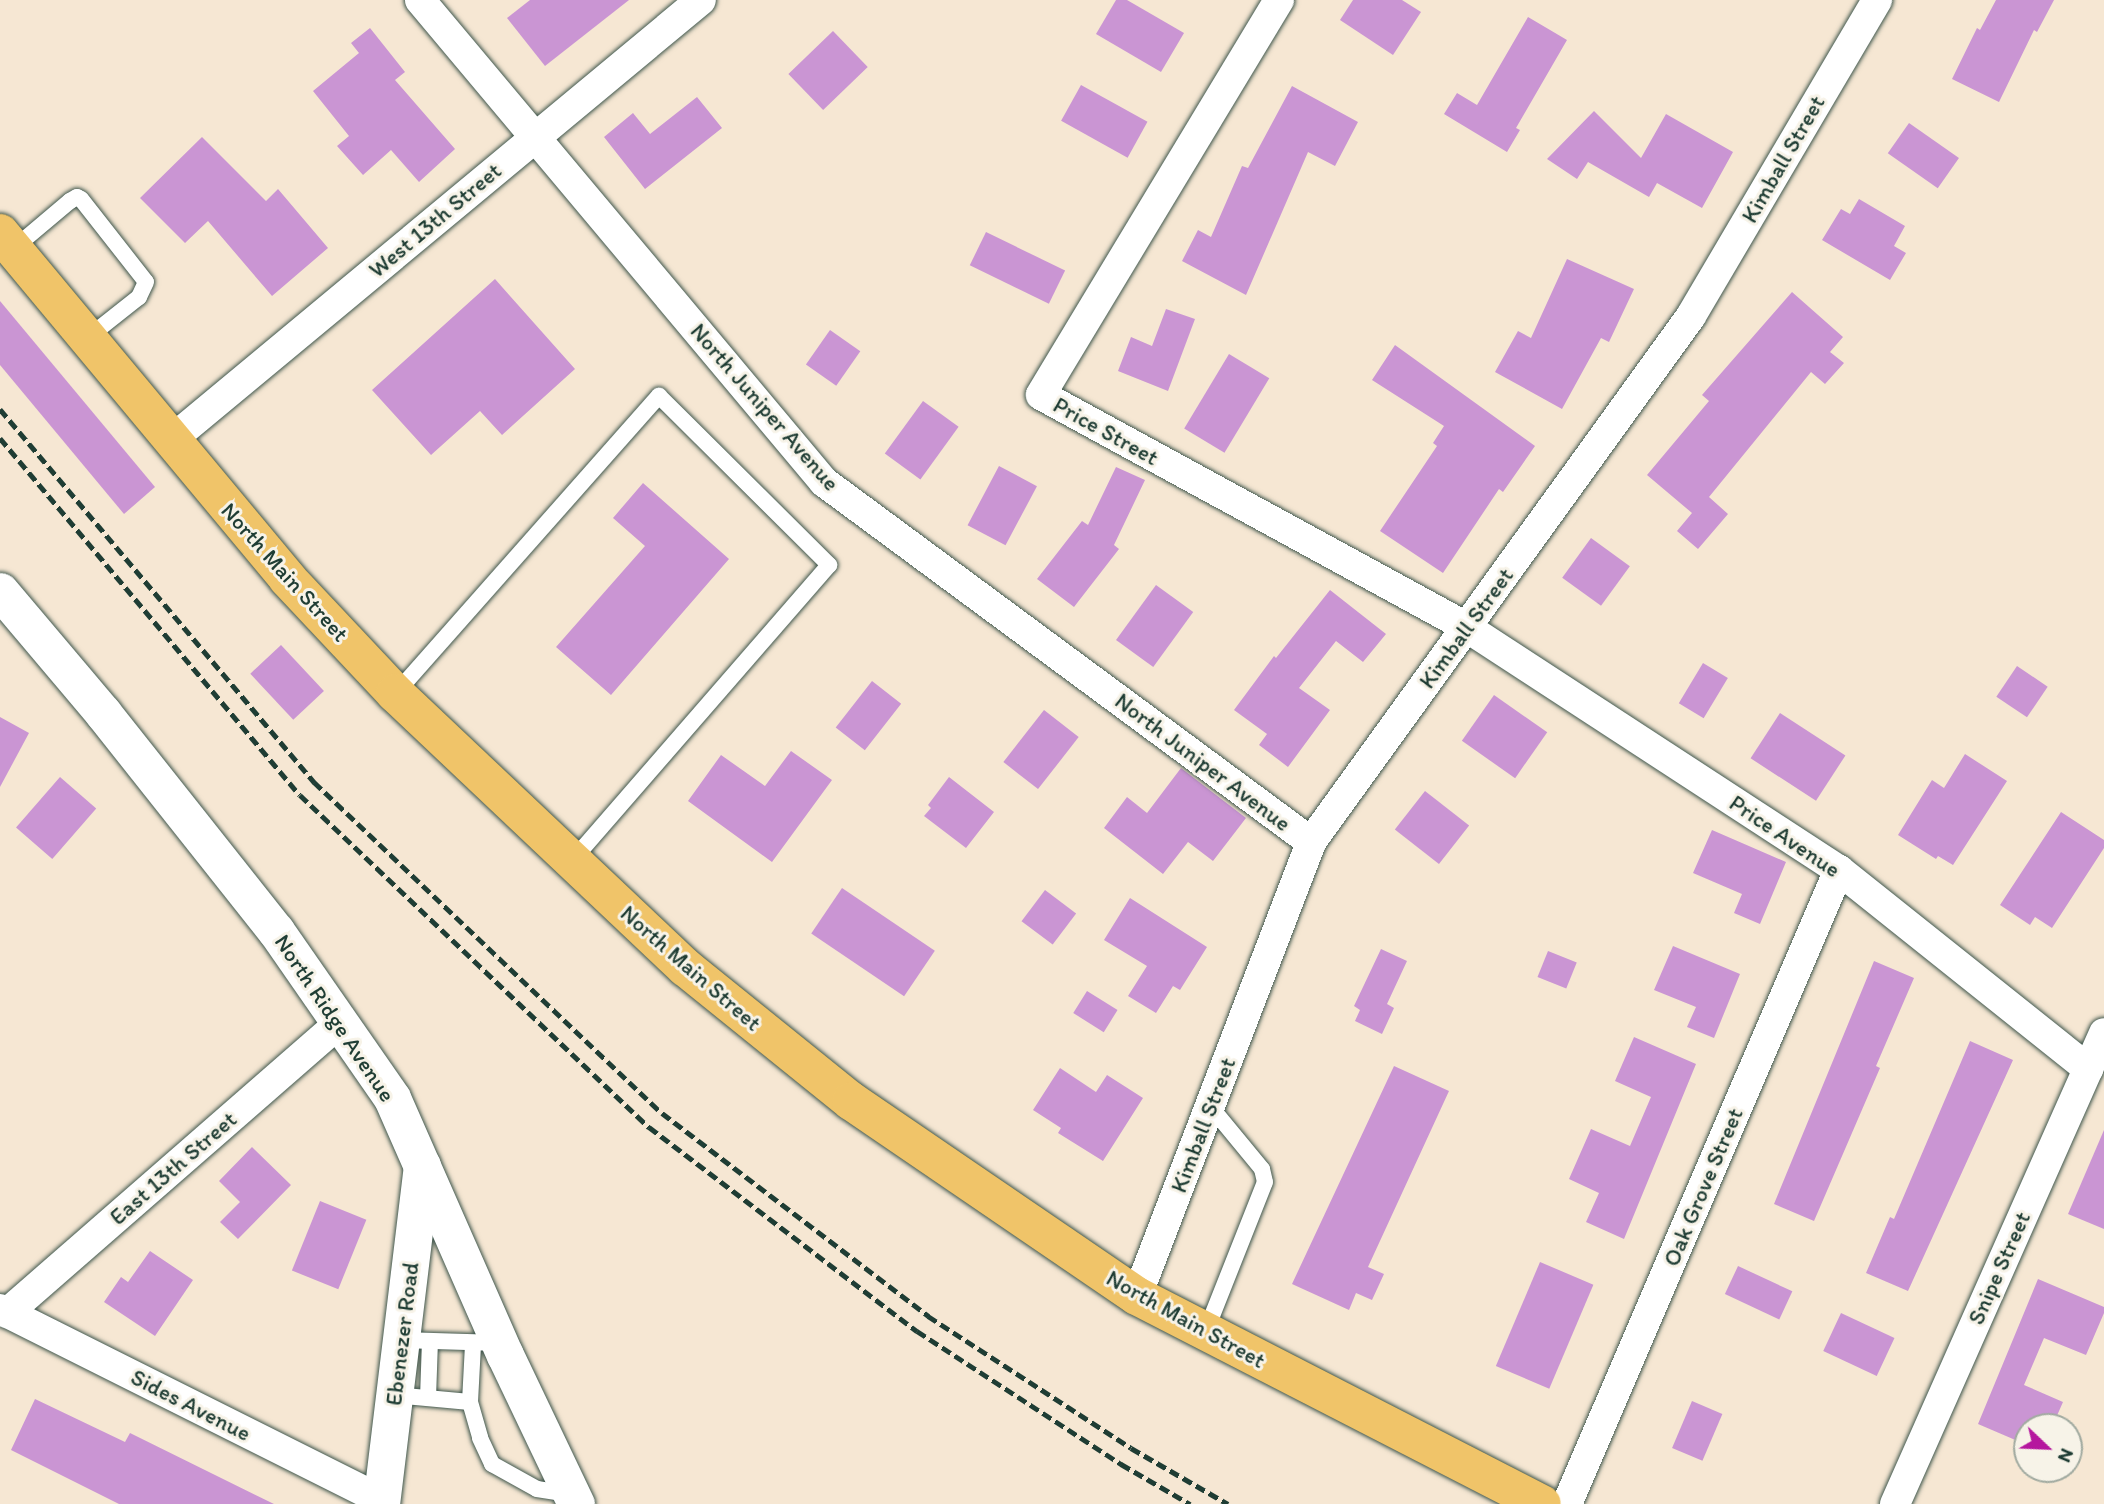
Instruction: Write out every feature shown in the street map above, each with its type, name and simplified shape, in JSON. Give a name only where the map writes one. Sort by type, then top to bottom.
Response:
[{"type":"main road","name":"North Main Street","points":[[6,241],[170,441],[287,578],[395,693],[686,968],[851,1101],[1137,1296],[1542,1504]]},
{"type":"street","name":"North Juniper Avenue","points":[[420,0],[824,482],[1311,842]]},
{"type":"street","name":"West 13th Street","points":[[170,441],[701,0]]},
{"type":"street","name":"Price Street","points":[[1279,0],[1041,395],[1466,627]]},
{"type":"street","name":"Kimball Street","points":[[1137,1296],[1311,842],[1691,316],[1877,0]]},
{"type":"street","name":"North Ridge Avenue","points":[[0,591],[103,713],[276,931],[392,1098],[422,1164],[486,1343],[573,1499]]},
{"type":"street","name":"Price Avenue","points":[[1466,627],[1839,870],[2088,1069]]},
{"type":"street","name":"Oak Grove Street","points":[[1567,1504],[1839,870]]},
{"type":"street","name":"East 13th Street","points":[[3,1311],[339,1023]]},
{"type":"street","name":"Snipe Street","points":[[1895,1504],[2104,1033]]},
{"type":"street","name":"Ebenezer Road","points":[[381,1502],[411,1397],[416,1341],[422,1164]]},
{"type":"street","name":"Sides Avenue","points":[[3,1311],[381,1502]]},
{"type":"lane","points":[[6,241],[77,197],[81,199],[146,282],[139,297],[87,338]]},
{"type":"lane","points":[[395,693],[659,396],[829,565],[571,862]]},
{"type":"lane","points":[[1206,1331],[1265,1182],[1262,1169],[1210,1106]]},
{"type":"lane","points":[[416,1341],[486,1343],[470,1402],[480,1438],[492,1464],[537,1489],[573,1499]]},
{"type":"lane","points":[[411,1397],[470,1402]]},
{"type":"building","points":[[530,0],[629,0],[545,66],[507,18]]},
{"type":"building","points":[[1116,0],[1127,0],[1184,33],[1161,72],[1096,34]]},
{"type":"building","points":[[1353,0],[1402,0],[1421,12],[1393,55],[1340,20]]},
{"type":"building","points":[[1996,0],[2054,0],[2037,32],[2034,30],[1999,102],[1952,79],[1977,28],[1980,30]]},
{"type":"building","points":[[1528,17],[1567,40],[1516,128],[1520,130],[1507,152],[1444,114],[1457,93],[1477,105]]},
{"type":"building","points":[[370,28],[405,72],[395,80],[455,149],[419,182],[391,150],[363,175],[337,146],[349,136],[313,91],[359,53],[351,43]]},
{"type":"building","points":[[833,31],[868,67],[823,110],[788,74]]},
{"type":"building","points":[[1081,85],[1147,122],[1128,158],[1061,121]]},
{"type":"building","points":[[1292,86],[1358,122],[1335,166],[1308,152],[1246,295],[1182,261],[1198,230],[1211,237],[1242,166],[1248,168]]},
{"type":"building","points":[[697,97],[722,128],[645,189],[604,137],[633,113],[650,134]]},
{"type":"building","points":[[1594,111],[1641,158],[1666,114],[1733,152],[1702,208],[1657,183],[1649,197],[1588,162],[1577,179],[1547,159]]},
{"type":"building","points":[[1909,123],[1959,158],[1938,188],[1888,153]]},
{"type":"building","points":[[202,137],[266,201],[278,189],[328,248],[272,296],[208,221],[185,243],[140,198]]},
{"type":"building","points":[[1859,199],[1905,226],[1894,246],[1906,253],[1890,280],[1822,240],[1841,209],[1850,214]]},
{"type":"building","points":[[986,232],[1065,271],[1049,304],[970,265]]},
{"type":"building","points":[[1567,259],[1634,289],[1609,342],[1601,338],[1562,409],[1495,372],[1518,331],[1531,338]]},
{"type":"building","points":[[495,279],[575,369],[502,435],[480,411],[431,455],[372,390]]},
{"type":"building","points":[[1792,292],[1843,337],[1830,352],[1844,363],[1825,384],[1811,372],[1709,497],[1728,514],[1698,549],[1677,531],[1692,513],[1647,475],[1709,401],[1702,395]]},
{"type":"building","points":[[0,301],[155,487],[124,514],[0,365]]},
{"type":"building","points":[[1166,309],[1195,319],[1168,391],[1118,371],[1131,337],[1152,346]]},
{"type":"building","points":[[830,330],[860,351],[836,386],[806,364]]},
{"type":"building","points":[[1395,345],[1535,446],[1503,492],[1499,489],[1443,573],[1380,531],[1437,446],[1433,443],[1444,426],[1372,380]]},
{"type":"building","points":[[1229,354],[1269,378],[1224,453],[1184,429]]},
{"type":"building","points":[[923,401],[959,427],[920,479],[885,454]]},
{"type":"building","points":[[999,466],[1037,486],[1006,545],[968,525]]},
{"type":"building","points":[[1116,467],[1145,480],[1114,545],[1119,549],[1074,607],[1037,579],[1082,521],[1088,525]]},
{"type":"building","points":[[643,483],[729,559],[611,695],[556,647],[645,546],[613,518]]},
{"type":"building","points":[[1591,538],[1630,566],[1601,606],[1562,578]]},
{"type":"building","points":[[1156,585],[1193,612],[1153,667],[1116,640]]},
{"type":"building","points":[[1330,590],[1386,634],[1363,662],[1336,641],[1299,688],[1330,710],[1288,767],[1259,745],[1267,734],[1234,710],[1274,656],[1276,658]]},
{"type":"building","points":[[281,645],[324,691],[293,720],[250,674]]},
{"type":"building","points":[[1703,663],[1728,678],[1704,718],[1679,703]]},
{"type":"building","points":[[2017,666],[2048,687],[2027,717],[1996,697]]},
{"type":"building","points":[[872,681],[901,704],[865,750],[836,727]]},
{"type":"building","points":[[1494,695],[1547,732],[1515,778],[1462,741]]},
{"type":"building","points":[[1044,710],[1079,737],[1038,789],[1003,762]]},
{"type":"building","points":[[1780,713],[1845,755],[1816,801],[1751,758]]},
{"type":"building","points":[[0,717],[29,733],[0,787]]},
{"type":"building","points":[[791,751],[832,780],[772,862],[688,801],[721,755],[765,786]]},
{"type":"building","points":[[1965,754],[2007,781],[1953,865],[1938,856],[1936,859],[1898,835],[1932,780],[1944,788]]},
{"type":"building","points":[[1181,768],[1246,818],[1213,861],[1188,842],[1163,874],[1104,828],[1127,797],[1147,813]]},
{"type":"building","points":[[60,777],[96,808],[52,859],[16,828]]},
{"type":"building","points":[[949,777],[994,812],[966,848],[924,816],[931,808],[928,805]]},
{"type":"building","points":[[1425,791],[1469,825],[1439,864],[1395,830]]},
{"type":"building","points":[[2061,812],[2104,840],[2104,848],[2052,928],[2035,917],[2030,925],[2000,905]]},
{"type":"building","points":[[1712,830],[1786,862],[1760,924],[1734,913],[1742,894],[1693,873]]},
{"type":"building","points":[[842,888],[935,951],[904,996],[811,934]]},
{"type":"building","points":[[1045,890],[1076,913],[1053,945],[1022,921]]},
{"type":"building","points":[[1130,898],[1207,947],[1180,990],[1173,986],[1156,1013],[1128,996],[1147,966],[1104,940]]},
{"type":"building","points":[[1673,946],[1740,974],[1714,1038],[1687,1027],[1696,1007],[1654,990]]},
{"type":"building","points":[[1381,949],[1407,961],[1387,1004],[1394,1008],[1382,1034],[1355,1021],[1360,1010],[1354,1006]]},
{"type":"building","points":[[1548,951],[1577,963],[1566,989],[1538,977]]},
{"type":"building","points":[[1874,961],[1914,978],[1876,1066],[1880,1068],[1814,1221],[1774,1204]]},
{"type":"building","points":[[1087,991],[1118,1010],[1104,1032],[1073,1013]]},
{"type":"building","points":[[1634,1037],[1696,1064],[1624,1239],[1586,1222],[1599,1193],[1569,1179],[1591,1129],[1630,1146],[1651,1097],[1615,1081]]},
{"type":"building","points":[[1970,1041],[2013,1060],[1908,1291],[1866,1273],[1890,1217],[1894,1219]]},
{"type":"building","points":[[1394,1066],[1449,1091],[1368,1267],[1384,1274],[1372,1300],[1356,1293],[1349,1310],[1292,1284]]},
{"type":"building","points":[[1060,1068],[1096,1092],[1107,1075],[1143,1098],[1103,1161],[1058,1133],[1061,1128],[1033,1110]]},
{"type":"building","points":[[2104,1130],[2104,1229],[2068,1214]]},
{"type":"building","points":[[252,1147],[291,1185],[238,1239],[220,1222],[240,1202],[219,1181]]},
{"type":"building","points":[[320,1201],[366,1220],[338,1289],[292,1271]]},
{"type":"building","points":[[150,1251],[193,1280],[155,1336],[104,1302],[121,1277],[128,1282]]},
{"type":"building","points":[[1540,1262],[1593,1285],[1549,1389],[1496,1366]]},
{"type":"building","points":[[1738,1266],[1792,1291],[1779,1319],[1725,1294]]},
{"type":"building","points":[[2038,1279],[2104,1307],[2104,1313],[2086,1355],[2044,1338],[2024,1385],[2063,1402],[2058,1413],[2013,1413],[2013,1439],[1978,1424]]},
{"type":"building","points":[[1841,1313],[1894,1338],[1877,1376],[1823,1351]]},
{"type":"building","points":[[35,1399],[125,1442],[130,1433],[274,1504],[119,1504],[11,1450]]},
{"type":"building","points":[[1692,1401],[1722,1414],[1702,1461],[1672,1448]]},
{"type":"railway","points":[[0,409],[314,782],[662,1113],[928,1316],[1131,1448],[1228,1504]]},
{"type":"railway","points":[[0,438],[300,795],[649,1127],[917,1331],[1121,1464],[1190,1504]]}]
